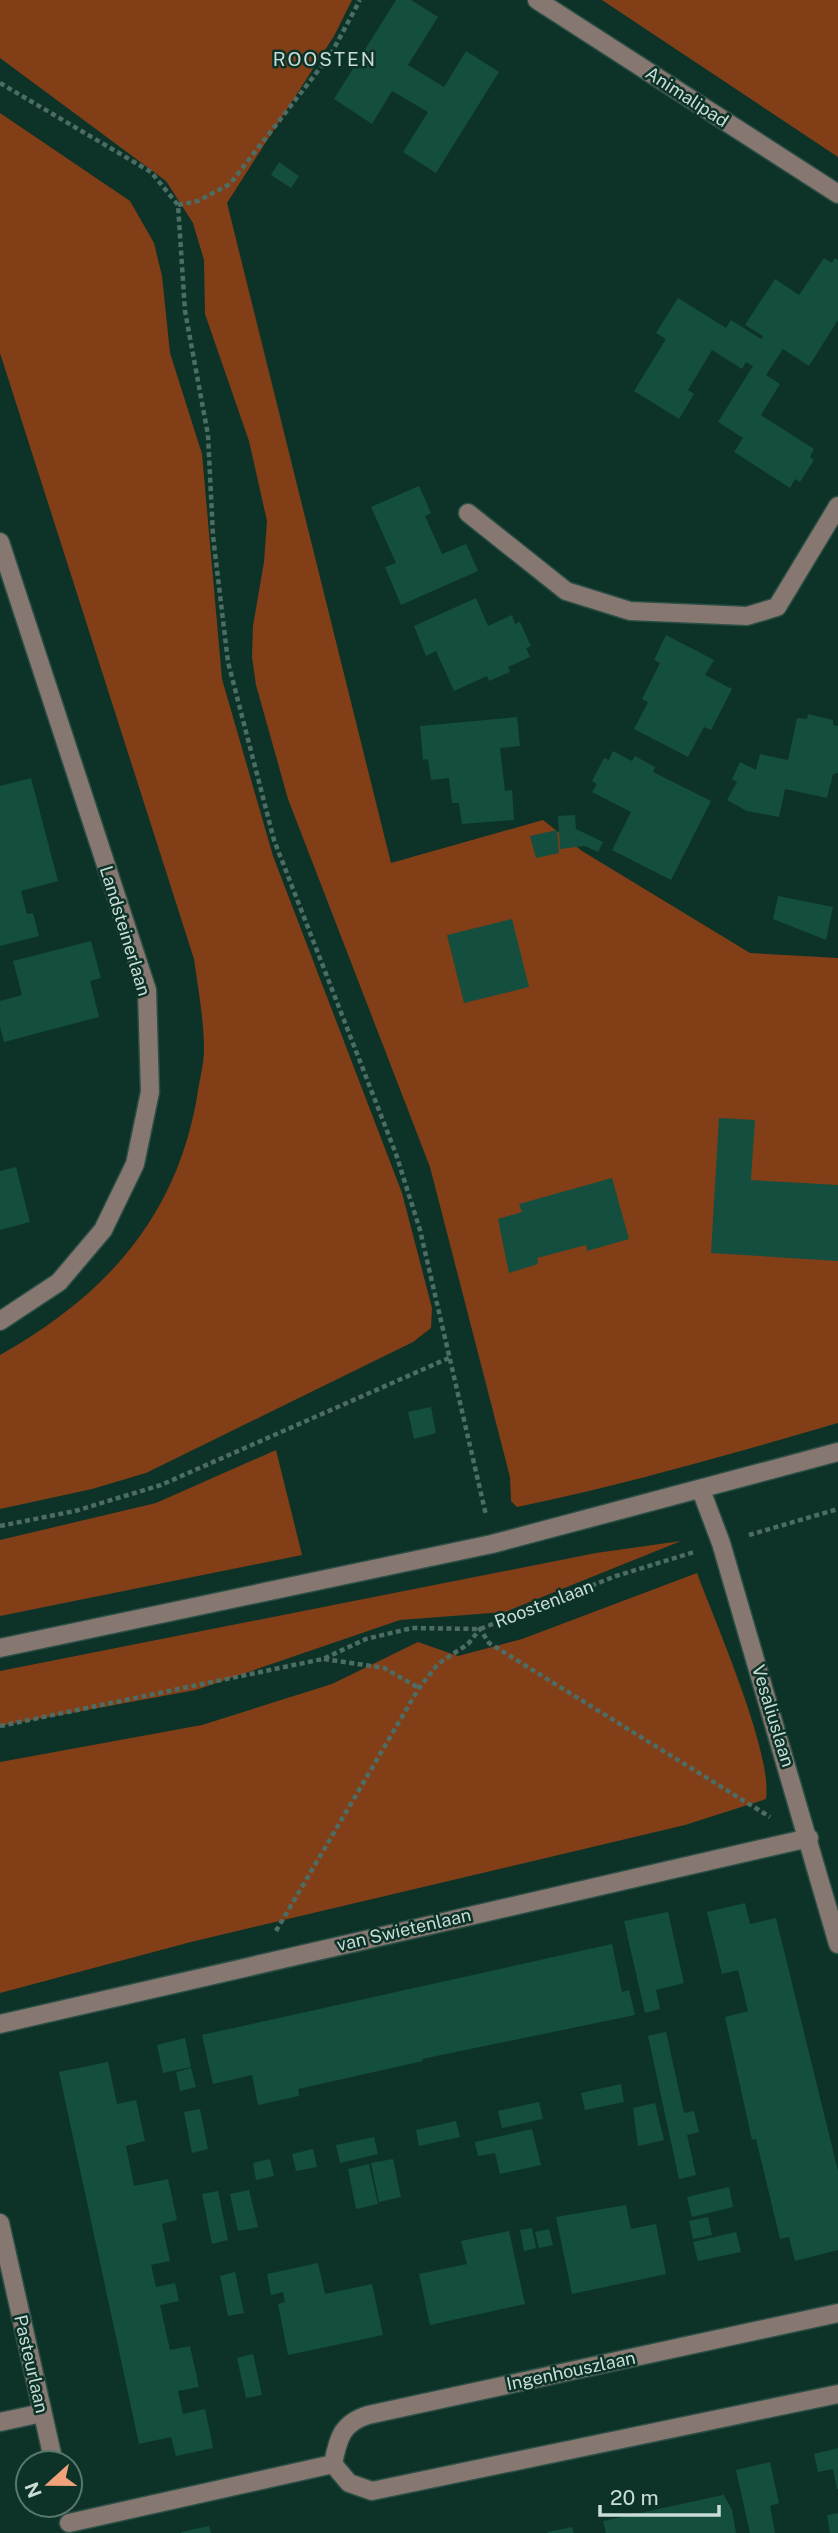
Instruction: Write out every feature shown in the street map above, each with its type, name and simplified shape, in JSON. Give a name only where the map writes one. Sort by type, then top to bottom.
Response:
[{"type":"street","name":"Animalipad","points":[[537,0],[838,194]]},
{"type":"street","points":[[468,513],[566,590],[630,611],[747,616],[777,607],[838,506]]},
{"type":"street","name":"Landsteinerlaan","points":[[0,542],[147,990],[150,1091],[135,1164],[103,1230],[59,1282],[0,1321]]},
{"type":"street","points":[[0,1648],[492,1544],[838,1452]]},
{"type":"street","name":"Vesaliuslaan","points":[[701,1490],[721,1543],[838,1944]]},
{"type":"street","name":"van Swietenlaan","points":[[0,2024],[809,1838]]},
{"type":"street","name":"Pasteurlaan","points":[[0,2223],[51,2449]]},
{"type":"street","name":"Ingenhouszlaan","points":[[333,2464],[338,2437],[345,2426],[368,2415],[838,2313]]},
{"type":"street","points":[[68,2520],[333,2464],[349,2483],[372,2491],[838,2394]]},
{"type":"street","points":[[0,2422],[42,2413]]},
{"type":"path","points":[[178,205],[198,201],[230,184],[331,54],[360,0]]},
{"type":"path","points":[[0,83],[151,172],[178,205],[184,312],[208,435],[213,536],[229,662],[274,840],[396,1154],[421,1230],[492,1544]]},
{"type":"path","points":[[0,1526],[75,1511],[161,1485],[451,1357]]},
{"type":"path","name":"Roostenlaan","points":[[0,1726],[323,1659],[366,1639],[412,1628],[480,1629],[616,1576],[838,1509]]},
{"type":"path","points":[[254,1964],[288,1914],[419,1688],[438,1664],[468,1644],[480,1629],[489,1643],[809,1838]]},
{"type":"path","points":[[323,1659],[384,1668],[419,1688]]},
{"type":"shaded area","points":[[0,0],[352,0],[334,36],[227,203],[391,863],[543,820],[582,851],[750,953],[838,958],[838,1423],[598,1489],[517,1507],[511,1501],[510,1477],[430,1167],[288,799],[256,685],[252,657],[253,626],[264,562],[267,521],[249,441],[205,314],[204,260],[193,223],[166,181],[0,58]]},
{"type":"shaded area","points":[[602,0],[838,0],[838,157]]},
{"type":"shaded area","points":[[0,113],[130,201],[154,243],[162,276],[170,353],[202,454],[222,679],[273,856],[402,1193],[432,1308],[431,1328],[413,1342],[146,1473],[92,1489],[0,1509],[0,1355],[72,1307],[103,1279],[130,1249],[153,1216],[172,1180],[187,1140],[204,1049],[194,959],[0,353]]},
{"type":"shaded area","points":[[276,1450],[302,1555],[0,1616],[0,1540],[156,1503]]},
{"type":"shaded area","points":[[681,1541],[505,1612],[400,1620],[196,1690],[0,1726],[0,1671],[596,1553]]},
{"type":"shaded area","points":[[697,1573],[752,1720],[766,1778],[766,1799],[685,1825],[191,1942],[0,1993],[0,1762],[202,1725],[332,1684],[418,1642],[458,1656],[522,1639]]},
{"type":"building","points":[[396,0],[411,0],[438,17],[408,65],[444,87],[466,51],[499,72],[436,173],[403,152],[428,112],[392,91],[372,124],[334,99]]},
{"type":"building","points":[[279,162],[299,176],[291,188],[271,175]]},
{"type":"building","points":[[824,258],[832,263],[835,258],[838,260],[838,320],[809,366],[783,349],[766,375],[780,384],[761,415],[814,449],[810,457],[814,460],[800,482],[795,479],[790,488],[734,452],[743,438],[718,422],[753,366],[746,362],[742,369],[712,350],[688,390],[694,394],[679,419],[634,391],[666,339],[656,333],[678,298],[726,328],[731,320],[761,339],[763,336],[745,325],[775,279],[799,295]]},
{"type":"building","points":[[419,486],[431,513],[425,516],[442,554],[466,544],[478,571],[401,605],[385,567],[396,563],[371,507]]},
{"type":"building","points":[[476,598],[488,626],[512,615],[515,624],[520,622],[531,646],[526,648],[530,657],[508,667],[510,672],[489,681],[487,676],[454,691],[436,651],[426,656],[414,626]]},
{"type":"building","points":[[666,635],[714,660],[705,675],[732,689],[711,730],[704,727],[688,757],[634,729],[648,702],[642,699],[660,663],[654,660]]},
{"type":"building","points":[[808,714],[833,720],[833,725],[838,726],[838,773],[833,774],[827,798],[785,789],[779,817],[747,811],[727,800],[737,782],[732,779],[740,762],[756,770],[760,754],[788,760],[797,718],[807,719]]},
{"type":"building","points":[[517,717],[520,746],[500,748],[505,791],[512,790],[514,820],[462,824],[459,803],[452,803],[449,778],[431,780],[428,759],[423,760],[420,726]]},
{"type":"building","points":[[613,751],[632,761],[635,756],[655,767],[653,772],[711,801],[671,880],[612,850],[631,812],[592,792],[597,784],[592,781],[604,758],[609,760]]},
{"type":"building","points":[[31,778],[58,881],[21,891],[27,914],[33,913],[39,936],[0,946],[0,786]]},
{"type":"building","points":[[575,815],[576,829],[603,842],[598,852],[585,846],[560,849],[558,816]]},
{"type":"building","points":[[557,830],[559,853],[536,858],[530,836]]},
{"type":"building","points":[[778,896],[833,907],[826,940],[773,919]]},
{"type":"building","points":[[512,919],[529,987],[464,1003],[447,935]]},
{"type":"building","points":[[91,941],[101,978],[90,981],[99,1017],[4,1042],[0,1027],[0,1001],[22,995],[13,961]]},
{"type":"building","points":[[719,1118],[755,1120],[751,1180],[838,1185],[838,1261],[711,1253]]},
{"type":"building","points":[[16,1167],[30,1222],[0,1230],[0,1171]]},
{"type":"building","points":[[612,1178],[629,1239],[587,1251],[586,1245],[537,1258],[538,1264],[509,1273],[498,1219],[522,1212],[519,1204]]},
{"type":"building","points":[[431,1407],[436,1433],[414,1439],[408,1412]]},
{"type":"building","points":[[745,1903],[750,1924],[776,1918],[838,2171],[838,2250],[795,2261],[789,2237],[780,2239],[756,2139],[752,2140],[725,2017],[748,2011],[738,1970],[722,1974],[707,1912]]},
{"type":"building","points":[[668,1912],[684,1983],[656,1990],[660,2009],[645,2013],[624,1921]]},
{"type":"building","points":[[612,1944],[622,1992],[629,1990],[635,2015],[422,2059],[423,2061],[298,2089],[299,2096],[258,2105],[252,2075],[213,2084],[202,2035]]},
{"type":"building","points":[[666,2032],[684,2113],[694,2111],[699,2132],[687,2135],[696,2175],[679,2179],[648,2036]]},
{"type":"building","points":[[185,2038],[191,2067],[163,2073],[157,2045]]},
{"type":"building","points":[[108,2062],[117,2104],[136,2100],[145,2141],[126,2146],[134,2186],[168,2179],[177,2220],[162,2224],[170,2261],[151,2265],[156,2287],[175,2283],[179,2301],[160,2305],[170,2350],[190,2346],[199,2387],[178,2391],[183,2414],[205,2409],[213,2448],[176,2456],[171,2437],[139,2444],[59,2072]]},
{"type":"building","points":[[191,2068],[196,2087],[180,2091],[176,2072]]},
{"type":"building","points":[[621,2084],[624,2102],[585,2110],[581,2093]]},
{"type":"building","points":[[539,2102],[543,2119],[502,2128],[498,2111]]},
{"type":"building","points":[[655,2103],[664,2140],[638,2146],[633,2108]]},
{"type":"building","points":[[200,2109],[208,2149],[192,2153],[184,2112]]},
{"type":"building","points":[[456,2121],[460,2137],[419,2146],[416,2130]]},
{"type":"building","points":[[532,2129],[541,2165],[500,2174],[495,2153],[478,2156],[475,2142]]},
{"type":"building","points":[[374,2137],[378,2154],[340,2163],[336,2145]]},
{"type":"building","points":[[313,2149],[317,2167],[296,2171],[292,2154]]},
{"type":"building","points":[[270,2159],[274,2176],[256,2180],[253,2163]]},
{"type":"building","points":[[393,2159],[401,2197],[379,2202],[371,2163]]},
{"type":"building","points":[[369,2164],[378,2204],[356,2209],[348,2169]]},
{"type":"building","points":[[729,2187],[733,2207],[692,2217],[687,2197]]},
{"type":"building","points":[[249,2190],[258,2227],[238,2231],[230,2194]]},
{"type":"building","points":[[218,2191],[228,2240],[212,2244],[202,2194]]},
{"type":"building","points":[[626,2205],[631,2229],[656,2224],[666,2274],[572,2294],[556,2217]]},
{"type":"building","points":[[708,2217],[712,2235],[693,2239],[689,2221]]},
{"type":"building","points":[[532,2228],[536,2248],[524,2251],[520,2230]]},
{"type":"building","points":[[549,2229],[553,2245],[539,2248],[535,2232]]},
{"type":"building","points":[[509,2231],[525,2304],[430,2325],[419,2274],[467,2264],[461,2241]]},
{"type":"building","points":[[736,2232],[741,2252],[698,2261],[693,2242]]},
{"type":"building","points":[[318,2263],[325,2294],[372,2284],[383,2335],[288,2355],[278,2304],[285,2302],[283,2292],[271,2295],[267,2274]]},
{"type":"building","points":[[235,2272],[244,2313],[228,2316],[220,2276]]},
{"type":"building","points":[[253,2354],[262,2395],[246,2398],[237,2358]]},
{"type":"building","points":[[838,2448],[837,2489],[833,2469],[818,2472],[814,2454]]},
{"type":"building","points":[[770,2462],[779,2503],[770,2506],[775,2533],[750,2533],[736,2470]]},
{"type":"building","points":[[721,2490],[732,2510],[736,2533],[606,2533],[603,2521],[723,2495]]},
{"type":"building","points":[[838,2513],[838,2533],[830,2533],[827,2515]]},
{"type":"building","points":[[209,2526],[211,2533],[181,2533],[181,2532]]},
{"type":"building","points":[[572,2527],[574,2533],[548,2533],[548,2532]]},
{"type":"district","name":"ROOSTEN","points":[[325,59]]}]
